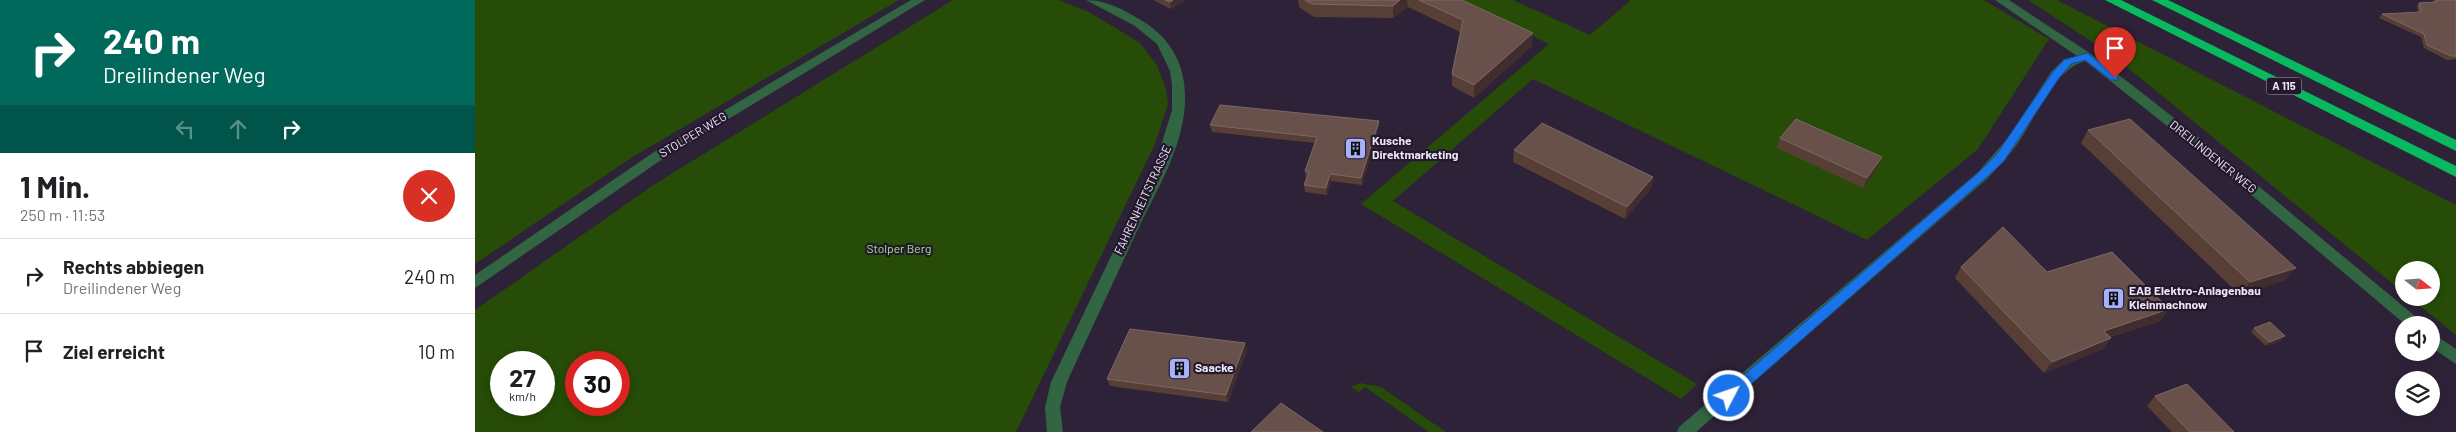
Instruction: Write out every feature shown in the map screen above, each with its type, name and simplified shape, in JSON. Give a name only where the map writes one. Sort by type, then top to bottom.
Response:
[{"type":"highway","name":"A 115","points":[[2111,0],[2456,172]]},
{"type":"highway","name":"A 115","points":[[2158,0],[2456,146]]},
{"type":"street","name":"STOLPER WEG","points":[[475,282],[659,155],[919,0]]},
{"type":"street","name":"FAHRENHEITSTRASSE","points":[[1055,432],[1051,420],[1053,401],[1059,382],[1163,162],[1173,136],[1181,96],[1173,64],[1166,48],[1155,34],[1092,0]]},
{"type":"street","name":"DREILINDENER WEG","points":[[2001,0],[2087,56],[2210,153],[2405,316]]},
{"type":"street","points":[[1685,432],[1983,175],[2013,141],[2055,75],[2068,62],[2087,56]]},
{"type":"street","points":[[2440,345],[2456,358]]},
{"type":"green space","points":[[475,0],[899,0],[631,158],[475,264]]},
{"type":"green space","name":"Stolper Berg","points":[[953,0],[1059,0],[1089,12],[1140,43],[1157,65],[1166,89],[1168,104],[1155,144],[1016,432],[475,432],[475,310],[655,184]]},
{"type":"green space","points":[[1457,0],[1513,0],[1590,35],[1631,0],[1984,0],[2049,39],[1978,149],[1867,240],[1533,79],[1393,201],[1697,384],[1681,399],[1361,204],[1549,44]]},
{"type":"green space","points":[[2028,0],[2057,0],[2456,205],[2456,335],[2440,322],[2440,316],[2432,316],[2420,306],[2440,306],[2440,261],[2395,261],[2395,286],[2112,55]]},
{"type":"green space","points":[[1360,383],[1381,387],[1446,432],[1429,432],[1365,387],[1359,392],[1351,387]]},
{"type":"building","points":[[1305,0],[1400,0],[1393,6],[1312,4]]},
{"type":"building","points":[[1419,0],[1462,0],[1533,33],[1474,85],[1452,74],[1463,20]]},
{"type":"building","points":[[2436,0],[2456,0],[2456,56],[2451,56],[2427,45],[2424,34],[2382,14],[2421,12],[2419,3],[2437,2]]},
{"type":"building","name":"Kusche Direktmarketing","points":[[1220,105],[1379,121],[1361,178],[1330,174],[1326,188],[1304,185],[1309,172],[1305,171],[1317,137],[1210,125]]},
{"type":"building","points":[[1796,119],[1882,157],[1867,178],[1780,138]]},
{"type":"building","points":[[2130,119],[2296,268],[2250,282],[2088,130]]},
{"type":"building","points":[[1542,123],[1653,177],[1627,207],[1514,150]]},
{"type":"building","points":[[2003,227],[2047,272],[2112,252],[2169,309],[2104,331],[2111,338],[2052,362],[1961,267]]},
{"type":"building","points":[[2270,322],[2285,336],[2269,342],[2254,328]]},
{"type":"building","name":"Saacke","points":[[1130,329],[1245,343],[1226,395],[1107,379]]},
{"type":"building","points":[[2187,384],[2234,432],[2190,432],[2155,396]]},
{"type":"building","points":[[1281,403],[1323,432],[1251,432]]},
{"type":"place","name":"Kusche Direktmarketing","points":[[1356,148]]},
{"type":"place","name":"EAB Elektro-Anlagenbau Kleinmachnow","points":[[2113,298]]},
{"type":"place","name":"Saacke","points":[[1179,368]]},
{"type":"route","points":[[1729,396],[1983,175],[2013,141],[2055,75],[2068,62],[2087,56],[2115,78]]}]
